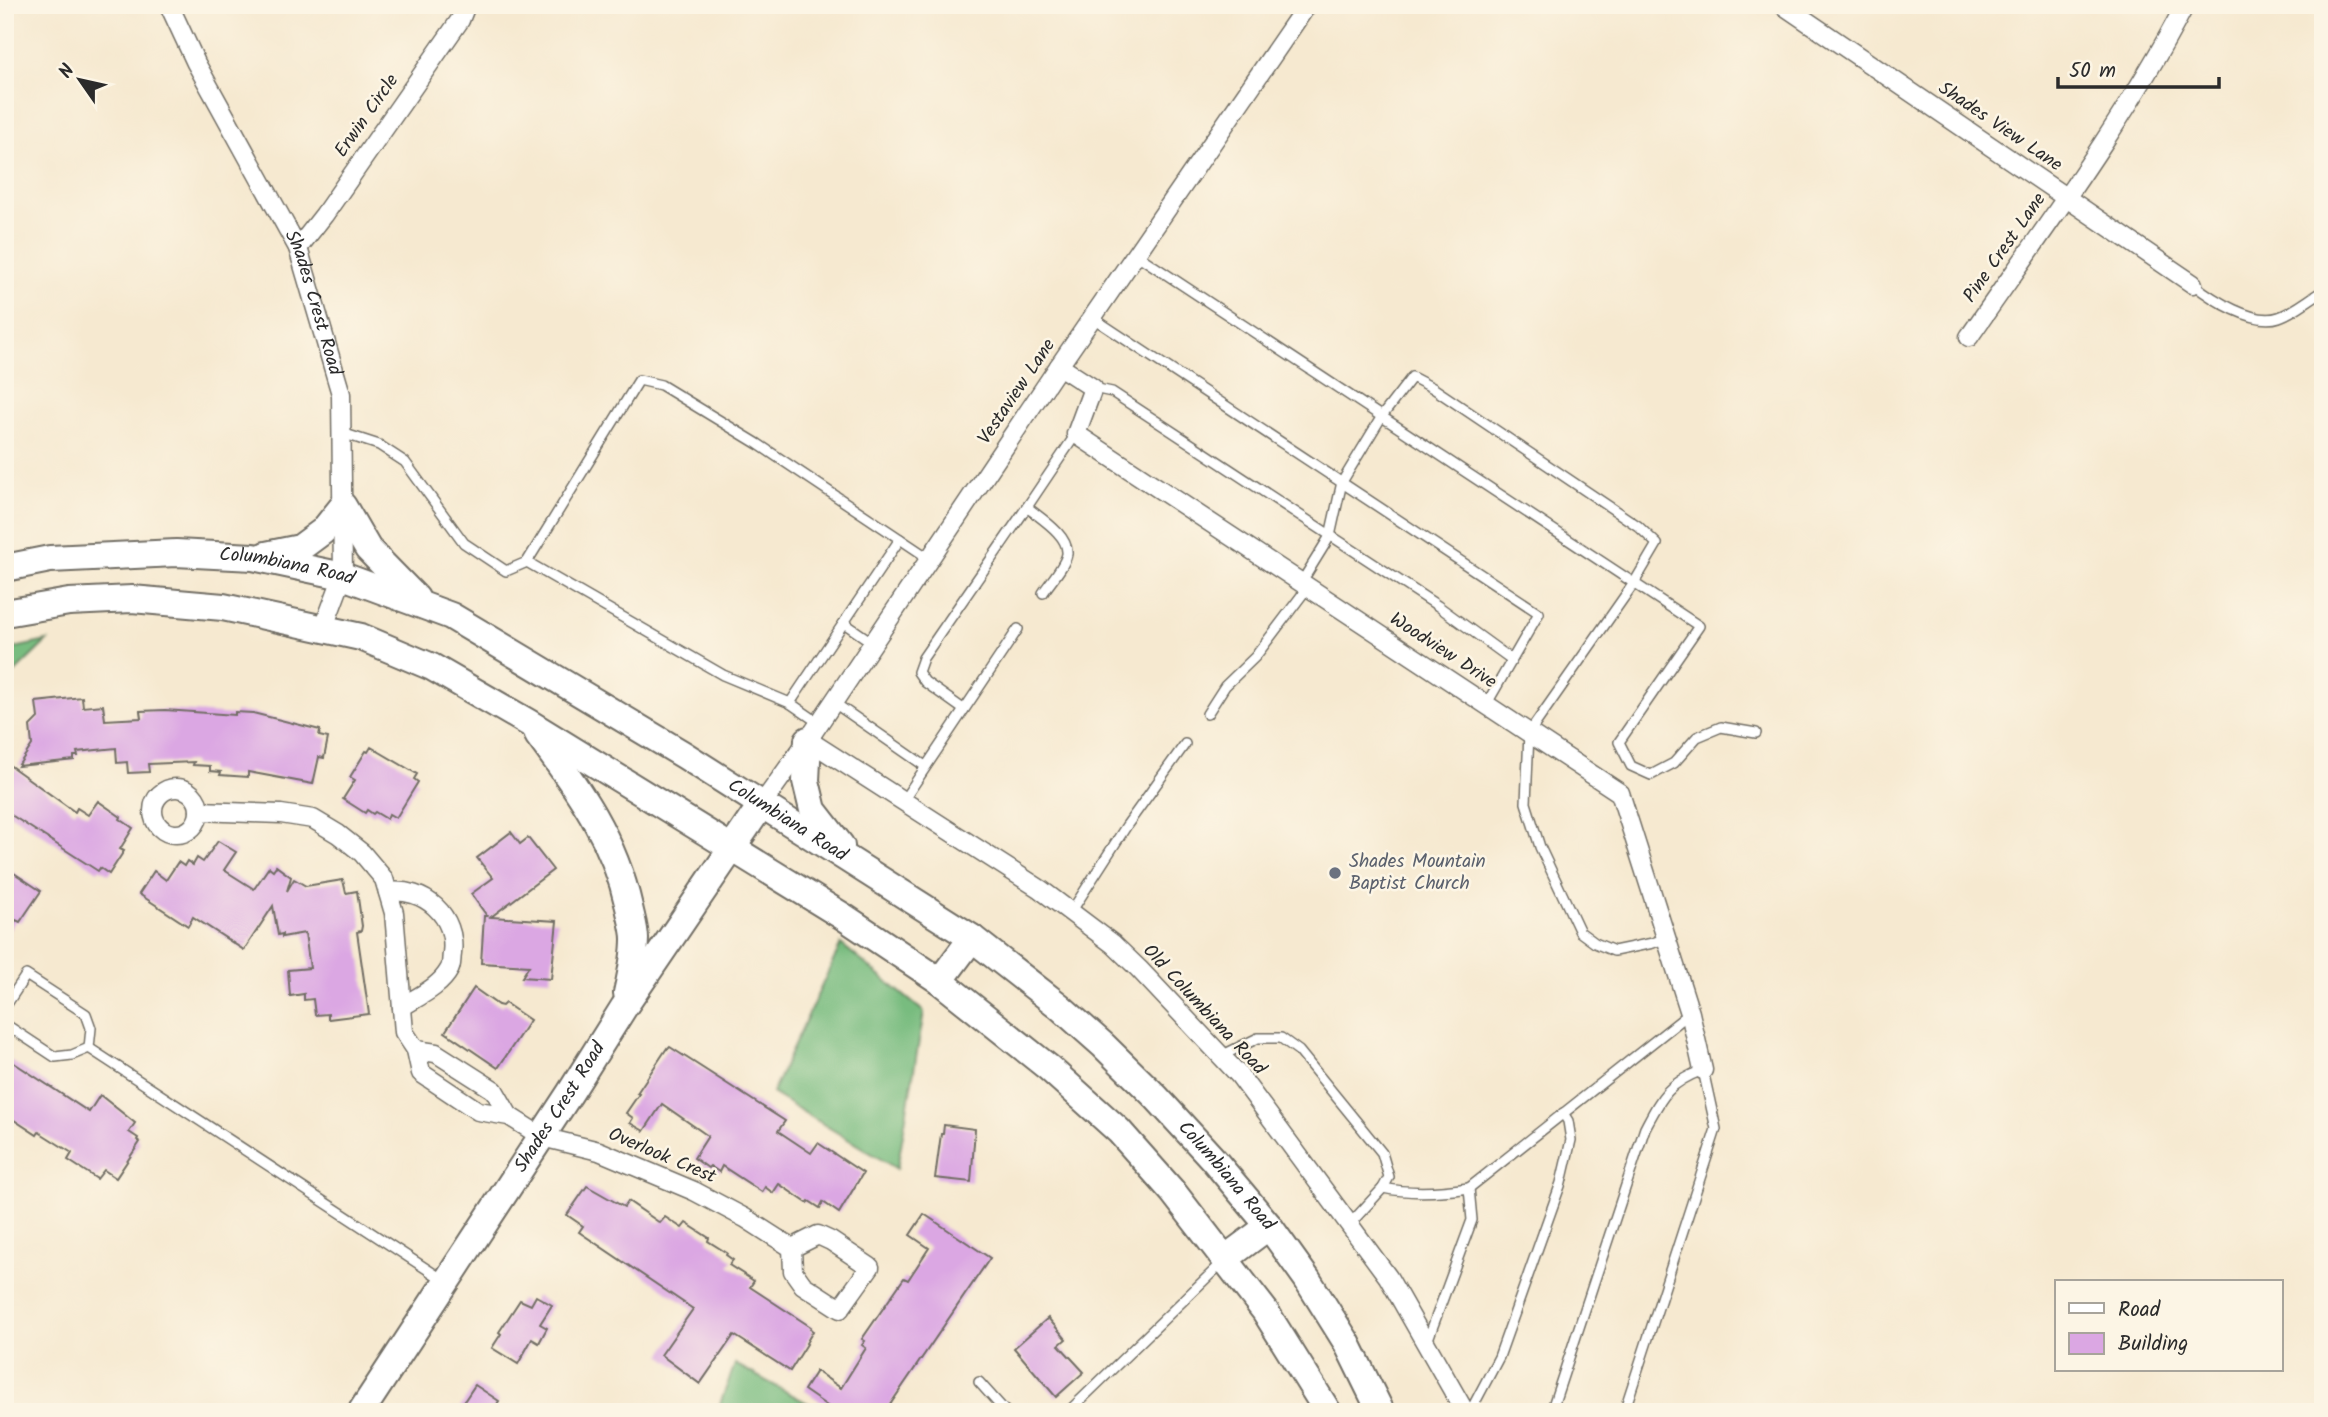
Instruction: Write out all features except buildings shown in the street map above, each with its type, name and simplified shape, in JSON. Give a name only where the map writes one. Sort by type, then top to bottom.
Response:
[{"type":"main road","points":[[253,557],[300,548],[323,531],[343,506],[368,549],[425,607]]},
{"type":"main road","name":"Columbiana Road","points":[[5,568],[50,559],[162,554],[253,557],[344,576],[451,616],[762,804],[972,938],[1059,1006],[1156,1097],[1269,1226],[1307,1279],[1347,1343],[1381,1412]]},
{"type":"main road","points":[[5,613],[69,602],[132,599],[223,607],[361,637],[432,667],[529,723],[844,916],[940,981],[1041,1060],[1119,1131],[1173,1192],[1265,1311],[1328,1412]]},
{"type":"main road","points":[[529,723],[592,811],[611,848],[625,887],[635,936],[634,960],[624,1007]]},
{"type":"main road","points":[[813,731],[806,781],[813,810],[853,861]]},
{"type":"main road","name":"Shades Crest Road","points":[[361,1412],[624,1007],[762,804]]},
{"type":"main road","points":[[940,981],[972,938]]},
{"type":"main road","points":[[1226,1258],[1269,1226]]},
{"type":"street","name":"Shades Crest Road","points":[[169,5],[196,63],[298,247],[341,394],[344,576],[323,629]]},
{"type":"street","name":"Erwin Circle","points":[[298,247],[324,215],[460,20],[466,5]]},
{"type":"street","name":"Vestaview Lane","points":[[762,804],[1307,5]]},
{"type":"street","name":"Shades View Lane","points":[[1783,5],[2193,284]]},
{"type":"street","name":"Pine Crest Lane","points":[[1969,337],[2066,197],[2159,55],[2185,5]]},
{"type":"street","points":[[1059,366],[1093,388],[1076,434]]},
{"type":"street","name":"Woodview Drive","points":[[1076,434],[1620,793],[1690,1013],[1703,1070]]},
{"type":"street","name":"Old Columbiana Road","points":[[813,731],[903,801],[1040,889],[1122,952],[1239,1075],[1388,1277],[1468,1412]]},
{"type":"street","name":"Overlook Crest","points":[[199,811],[281,814],[313,819],[362,853],[384,879],[394,913],[404,1032],[416,1050],[421,1073],[478,1111],[509,1116],[542,1137],[598,1151],[694,1191],[745,1218],[792,1248]]},
{"type":"street","points":[[388,892],[400,890],[420,896],[435,905],[448,923],[453,946],[450,969],[436,985],[402,1007]]},
{"type":"street","name":"Overlook Crest","points":[[416,1050],[436,1053],[494,1090],[509,1116]]},
{"type":"street","points":[[818,1235],[870,1267],[840,1309],[803,1285],[793,1271],[792,1248],[818,1235]]},
{"type":"lane","points":[[1136,255],[1699,626],[1619,742],[1631,766],[1651,775],[1674,763],[1698,737],[1721,727],[1756,733]]},
{"type":"lane","points":[[2193,284],[2242,313],[2266,319],[2280,317],[2323,291]]},
{"type":"lane","points":[[1093,318],[1539,613],[1486,705]]},
{"type":"lane","points":[[1207,714],[1225,686],[1255,657],[1304,585],[1330,536],[1342,482],[1382,416],[1412,377],[1433,388],[1638,526],[1657,544],[1634,583],[1529,733],[1525,803],[1540,847],[1580,933],[1614,951],[1666,938]]},
{"type":"lane","points":[[342,433],[379,445],[405,462],[464,544],[506,571],[527,562],[639,380],[661,385],[715,418],[930,558]]},
{"type":"lane","points":[[1093,388],[1112,392],[1438,607],[1511,659]]},
{"type":"lane","points":[[962,709],[925,682],[918,672],[923,658],[1076,434]]},
{"type":"lane","points":[[1027,508],[1059,534],[1066,545],[1067,555],[1043,593]]},
{"type":"lane","points":[[790,703],[901,539]]},
{"type":"lane","points":[[527,562],[723,675],[790,703],[813,731]]},
{"type":"lane","points":[[844,623],[873,642]]},
{"type":"lane","points":[[903,801],[1018,629]]},
{"type":"lane","points":[[833,702],[925,766]]},
{"type":"lane","points":[[1071,912],[1127,825],[1185,744]]},
{"type":"lane","points":[[5,1007],[26,975],[86,1014],[91,1028],[89,1048]]},
{"type":"lane","points":[[1383,1188],[1395,1191],[1441,1192],[1469,1188],[1690,1013]]},
{"type":"lane","points":[[5,1024],[55,1057],[72,1055],[89,1048]]},
{"type":"lane","points":[[1221,1056],[1258,1038],[1281,1038],[1299,1051],[1382,1153],[1390,1177],[1349,1225]]},
{"type":"lane","points":[[89,1048],[446,1282]]},
{"type":"lane","points":[[1551,1412],[1645,1128],[1660,1100],[1672,1085],[1703,1070],[1716,1129],[1624,1412]]},
{"type":"lane","points":[[1468,1412],[1499,1357],[1561,1182],[1571,1140],[1568,1121],[1563,1113]]},
{"type":"lane","points":[[1426,1343],[1472,1220],[1469,1188]]},
{"type":"lane","points":[[1068,1412],[1226,1258]]},
{"type":"lane","points":[[979,1382],[1006,1412]]},
{"type":"green space","points":[[47,641],[5,682],[5,650]]},
{"type":"green space","points":[[841,944],[924,1012],[897,1169],[772,1093]]},
{"type":"green space","points":[[735,1364],[824,1412],[717,1412]]},
{"type":"place","name":"Shades Mountain Baptist Church","points":[[1335,873]]}]
